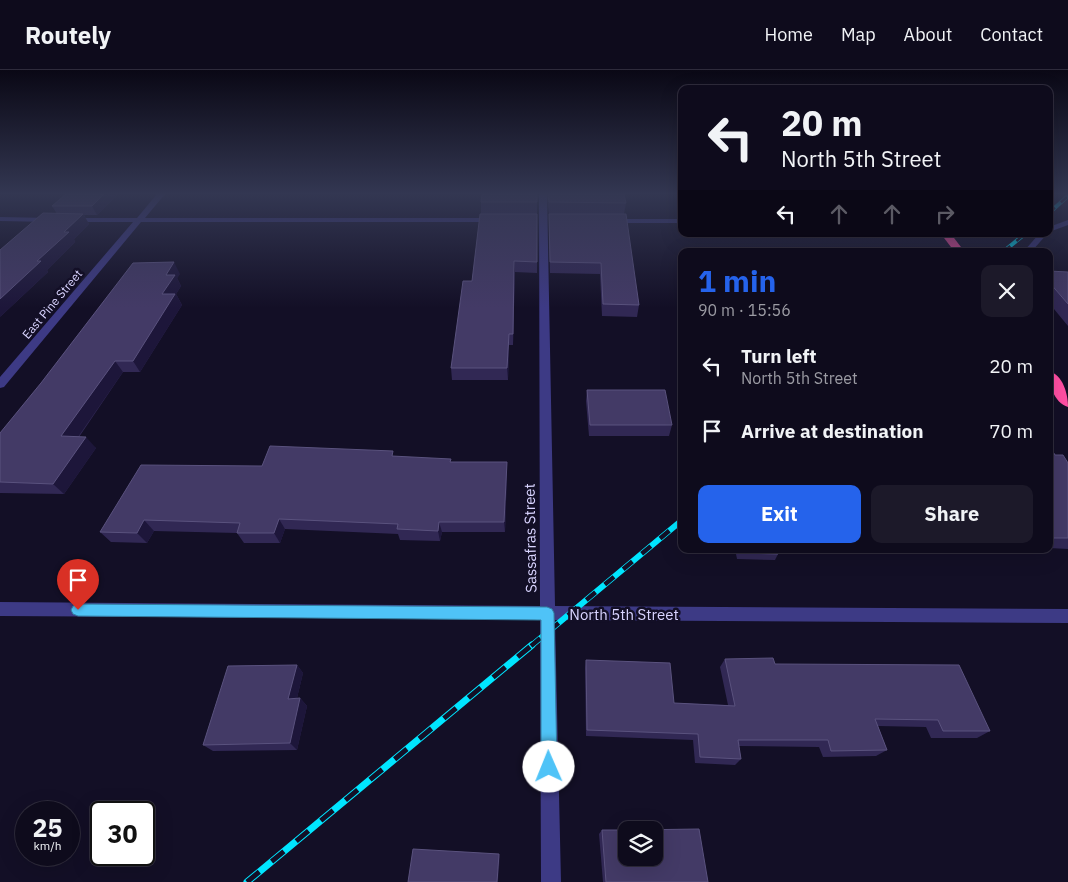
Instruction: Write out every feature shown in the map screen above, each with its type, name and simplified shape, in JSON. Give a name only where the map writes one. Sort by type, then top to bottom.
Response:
[{"type":"highway","points":[[948,237],[957,248]]},
{"type":"highway","points":[[1053,381],[1068,402]]},
{"type":"street","name":"East Pine Street","points":[[0,384],[129,232]]},
{"type":"street","name":"Sassafras Street","points":[[543,232],[551,882]]},
{"type":"street","points":[[1031,248],[1040,237]]},
{"type":"street","name":"North 5th Street","points":[[0,610],[1068,616]]},
{"type":"building","points":[[21,232],[69,232],[0,299],[0,250]]},
{"type":"building","points":[[478,232],[537,232],[537,262],[514,261],[513,334],[509,334],[507,368],[451,368],[463,281],[472,281]]},
{"type":"building","points":[[549,232],[629,232],[639,305],[603,304],[601,263],[550,262]]},
{"type":"building","points":[[174,262],[166,275],[175,275],[162,294],[175,294],[133,361],[115,361],[61,436],[86,437],[53,484],[0,482],[0,433],[133,263]]},
{"type":"building","points":[[1053,271],[1068,272],[1068,304],[1053,287]]},
{"type":"building","points":[[587,390],[665,390],[672,425],[590,425]]},
{"type":"building","points":[[270,446],[393,451],[392,456],[451,459],[450,462],[507,462],[504,522],[439,522],[438,531],[397,529],[398,524],[279,519],[274,533],[237,533],[240,523],[144,520],[137,533],[100,532],[141,465],[262,466]]},
{"type":"building","points":[[1053,452],[1055,455],[1063,455],[1068,463],[1068,538],[1053,538]]},
{"type":"building","points":[[740,553],[778,553],[778,554]]},
{"type":"building","points":[[773,658],[775,664],[959,665],[990,731],[943,731],[938,720],[875,719],[887,750],[831,751],[828,740],[738,740],[741,759],[700,757],[698,734],[587,730],[586,660],[670,663],[674,703],[735,706],[725,659]]},
{"type":"building","points":[[297,665],[288,699],[300,698],[290,743],[203,745],[228,666]]},
{"type":"building","points":[[699,829],[708,882],[606,882],[602,830],[618,830],[618,866],[663,866],[663,830]]},
{"type":"building","points":[[413,849],[499,854],[497,882],[408,882]]},
{"type":"railway","points":[[1008,248],[1021,237]]},
{"type":"railway","points":[[531,646],[678,524]]},
{"type":"railway","points":[[247,882],[532,645]]},
{"type":"route","points":[[78,610],[547,613],[549,767]]}]
